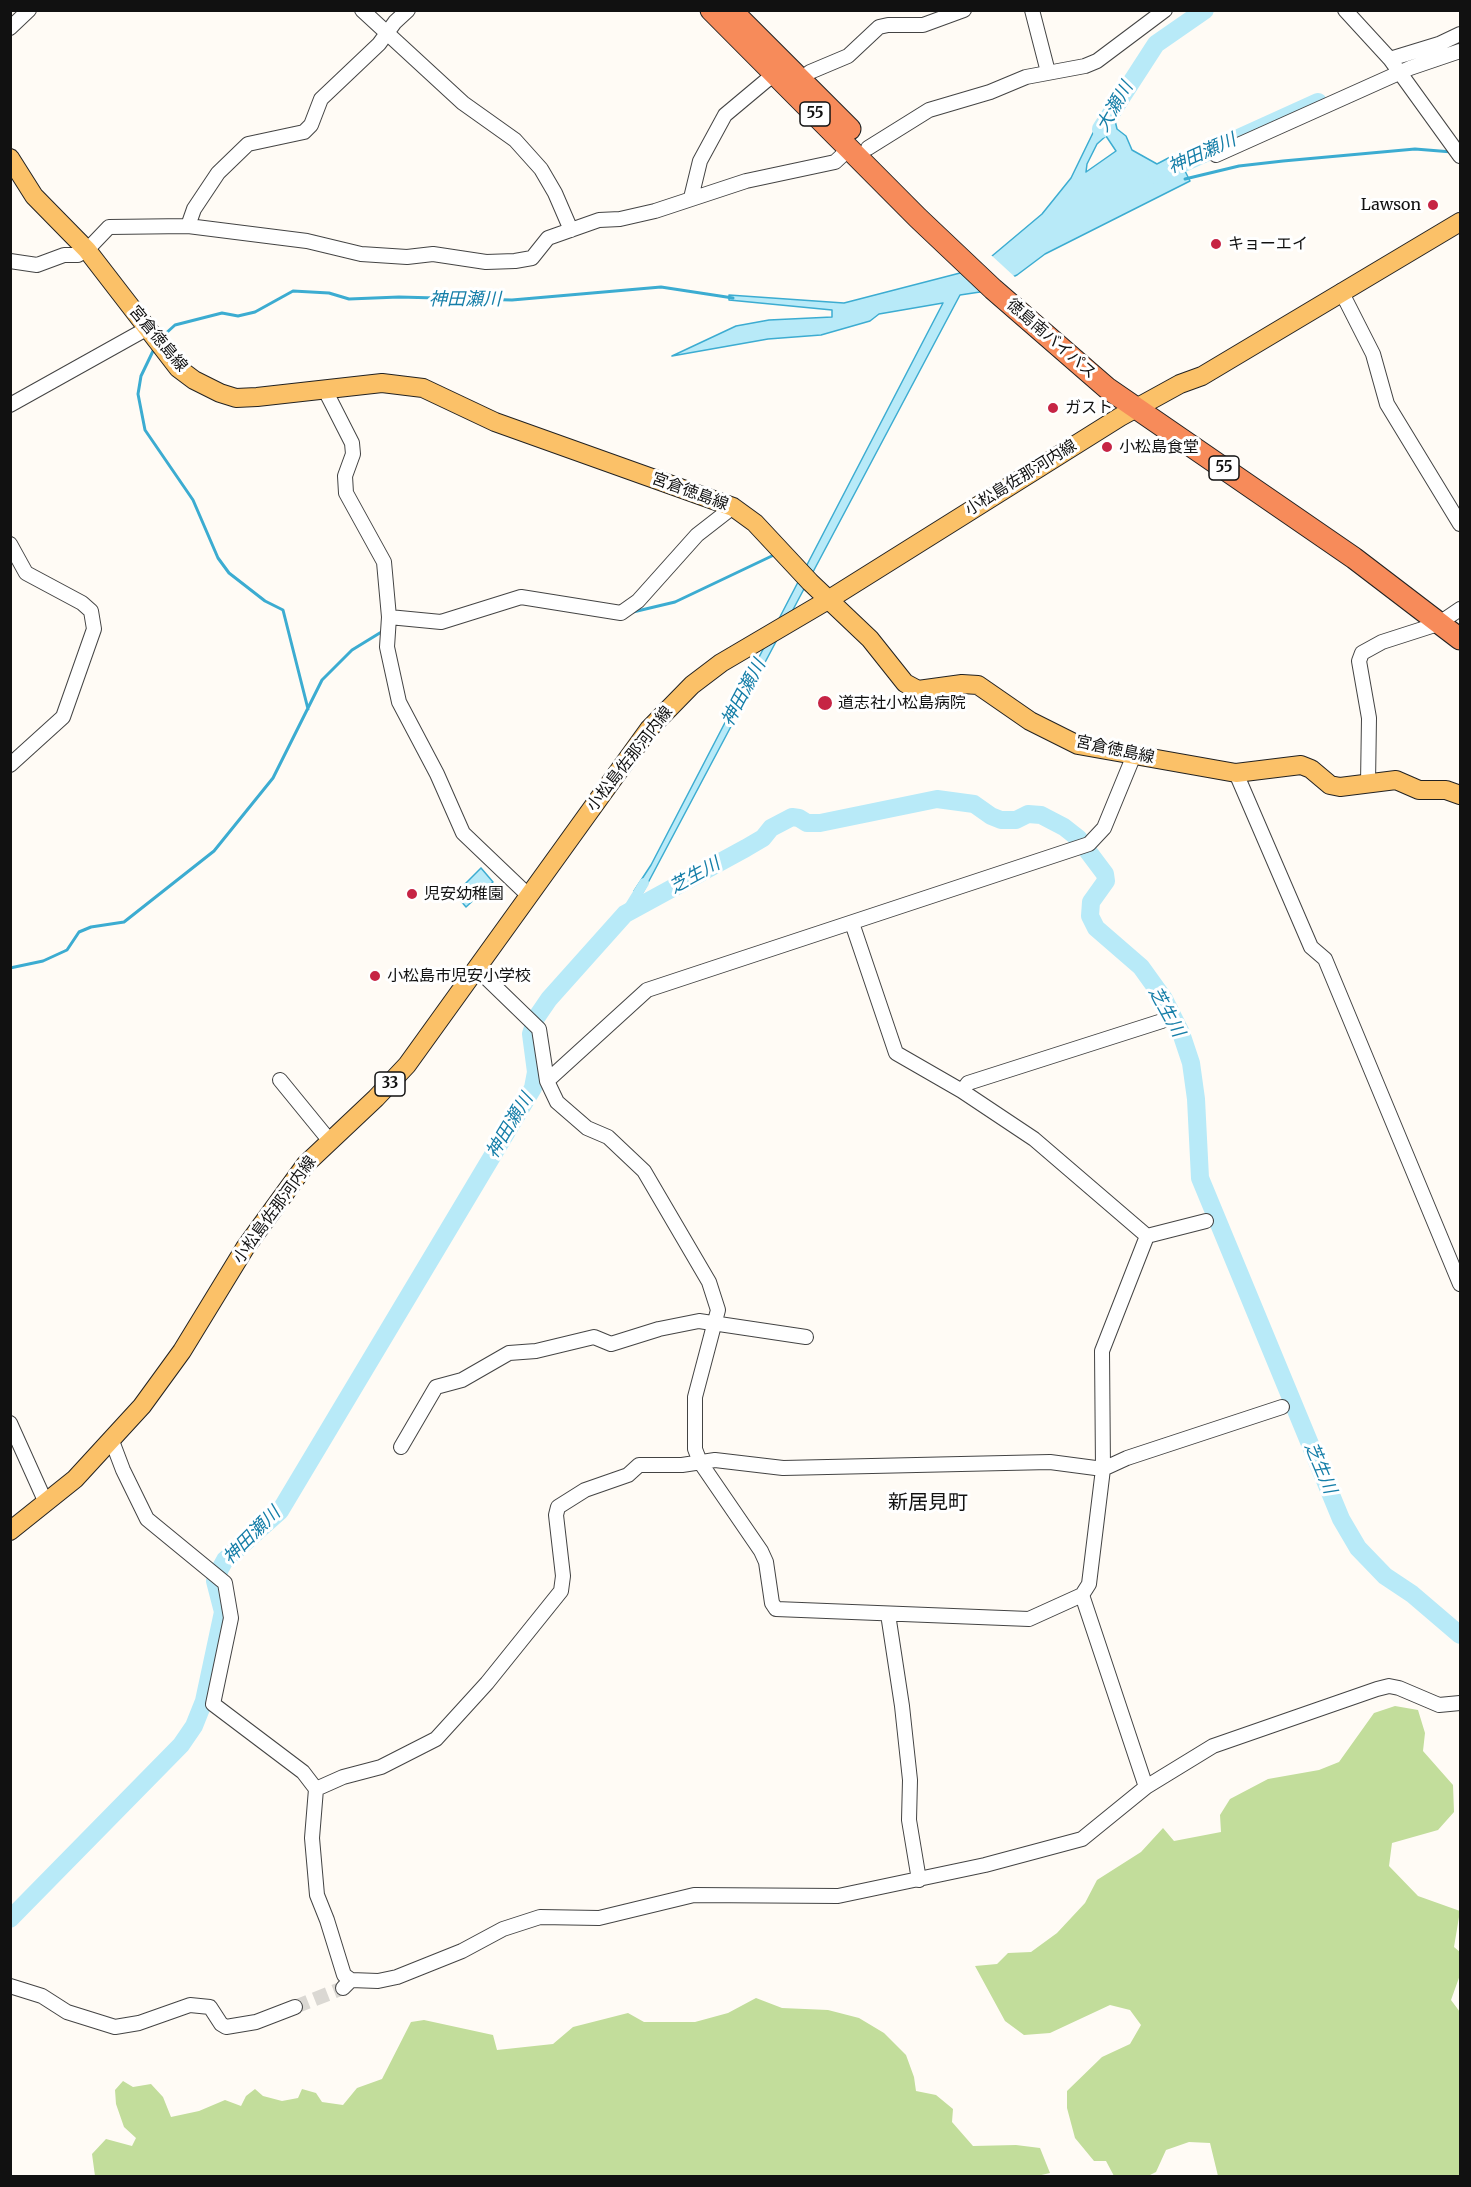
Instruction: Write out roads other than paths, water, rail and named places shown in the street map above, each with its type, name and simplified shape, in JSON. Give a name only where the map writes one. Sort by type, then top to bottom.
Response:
[{"type":"highway","name":"徳島南バイパス","points":[[711,10],[774,74],[796,84]]},
{"type":"highway","name":"徳島南バイパス","points":[[732,10],[796,84],[924,215],[1107,388],[1144,405],[1327,524],[1453,618],[1461,639]]},
{"type":"main road","name":"宮倉徳島線","points":[[10,158],[34,196],[87,250],[178,368],[194,380],[220,393],[236,398],[256,397],[382,383],[423,388],[495,422],[733,507],[755,523],[804,576],[877,646],[905,683],[918,690],[962,684],[978,685],[1030,721],[1077,745],[1236,773],[1301,765],[1311,769],[1330,785],[1340,788],[1396,780],[1419,790],[1453,790],[1461,795]]},
{"type":"main road","name":"小松島佐那河内線","points":[[10,1531],[75,1479],[112,1441],[182,1351],[256,1232],[306,1164],[376,1098],[407,1065],[656,722],[692,685],[767,635],[828,600],[1144,405],[1180,384],[1202,376],[1341,291],[1461,222]]},
{"type":"street","points":[[10,28],[29,10]]},
{"type":"street","points":[[362,10],[387,34],[420,60],[463,103],[516,140],[546,177],[571,230]]},
{"type":"street","points":[[188,226],[194,209],[218,172],[248,144],[304,132],[311,124],[321,99],[408,10]]},
{"type":"street","points":[[796,84],[848,56],[879,27],[923,25],[964,10]]},
{"type":"street","points":[[1032,10],[1048,72]]},
{"type":"street","points":[[10,261],[37,265],[64,255],[78,255],[87,250],[109,227],[188,226],[307,241],[361,254],[407,257],[433,254],[486,262],[532,258],[548,238],[599,220],[655,211],[746,181],[835,162],[929,110],[1048,72],[1097,62],[1165,10]]},
{"type":"street","points":[[1346,10],[1394,66],[1458,153]]},
{"type":"street","points":[[1216,155],[1461,34]]},
{"type":"street","points":[[1394,66],[1461,51]]},
{"type":"street","points":[[691,198],[700,161],[725,115],[774,74]]},
{"type":"street","points":[[1341,291],[1373,354],[1388,404],[1461,524]]},
{"type":"street","points":[[10,405],[147,328]]},
{"type":"street","points":[[326,390],[352,443],[353,454],[345,476],[346,493],[384,562],[389,617],[387,648],[393,687],[437,774],[451,811],[463,833],[529,896]]},
{"type":"street","points":[[389,617],[441,622],[521,597],[621,613],[630,609],[638,601],[697,535],[733,507]]},
{"type":"street","points":[[10,544],[27,573],[82,603],[91,611],[94,629],[63,717],[10,765]]},
{"type":"street","points":[[1368,783],[1368,718],[1359,661],[1362,653],[1382,642],[1453,618]]},
{"type":"street","points":[[547,1081],[647,990],[1085,846],[1104,828],[1134,755]]},
{"type":"street","points":[[1236,773],[1311,947],[1325,959],[1461,1284]]},
{"type":"street","points":[[852,923],[896,1053],[962,1091],[1034,1139],[1147,1236]]},
{"type":"street","points":[[476,968],[533,1023],[547,1081],[557,1102],[587,1128],[608,1137],[644,1171],[709,1282],[718,1310],[695,1396],[695,1449],[700,1462],[761,1551],[766,1562],[772,1604],[776,1609],[1029,1619],[1082,1595],[1089,1584],[1103,1469],[1102,1351],[1147,1236]]},
{"type":"street","points":[[962,1091],[968,1083],[1162,1021]]},
{"type":"street","points":[[280,1080],[329,1140]]},
{"type":"street","points":[[1147,1236],[1206,1221]]},
{"type":"street","points":[[401,1447],[436,1387],[447,1382],[462,1380],[509,1353],[536,1351],[594,1337],[611,1344],[666,1327],[699,1321],[806,1337]]},
{"type":"street","points":[[316,1789],[343,1777],[381,1767],[436,1739],[487,1683],[561,1591],[563,1576],[556,1515],[558,1507],[585,1490],[628,1474],[639,1465],[715,1460],[783,1468],[1050,1462],[1103,1469],[1127,1458],[1282,1407]]},
{"type":"street","points":[[10,1423],[46,1503]]},
{"type":"street","points":[[112,1441],[123,1470],[147,1519],[225,1582],[231,1618],[213,1704],[303,1772],[316,1789],[312,1838],[317,1895],[347,1984],[397,1977],[462,1951],[503,1929],[540,1917],[599,1918],[694,1895],[838,1896],[919,1880],[1082,1839],[1146,1787],[1194,1756],[1229,1739],[1269,1728],[1389,1686],[1438,1705],[1461,1703]]},
{"type":"street","points":[[1082,1595],[1146,1787]]},
{"type":"street","points":[[888,1614],[902,1706],[910,1780],[909,1820],[919,1880]]},
{"type":"street","points":[[10,1986],[42,1996],[68,2012],[115,2027],[140,2023],[190,2005],[210,2007],[221,2024],[226,2027],[256,2022],[295,2007]]},
{"type":"water","points":[[1108,102],[1114,108],[1117,129],[1126,136],[1132,150],[1157,164],[1174,155],[1180,169],[1185,171],[1190,181],[1045,254],[1017,275],[980,292],[960,295],[641,896],[634,891],[651,865],[943,303],[879,314],[870,321],[821,335],[768,339],[672,356],[736,326],[769,320],[832,317],[832,310],[729,300],[729,295],[844,303],[960,273],[992,256],[1042,214],[1071,178]],"holes":[[[1106,136],[1116,151],[1086,172],[1087,164],[1097,144]]]},
{"type":"water","points":[[481,868],[493,882],[466,907],[455,894]]},
{"type":"waterway","name":"大瀬川","points":[[1101,129],[1156,44],[1205,10]]},
{"type":"waterway","name":"神田瀬川","points":[[1157,175],[1318,102]]},
{"type":"waterway","points":[[1185,179],[1239,166],[1283,161],[1415,149],[1452,152]]},
{"type":"waterway","name":"神田瀬川","points":[[164,335],[175,325],[222,313],[238,316],[255,312],[293,291],[329,293],[349,299],[399,297],[512,300],[661,287],[733,298]]},
{"type":"waterway","name":"神田瀬川","points":[[154,349],[141,376],[138,394],[145,430],[193,500],[218,558],[229,573],[265,601],[283,610],[308,709]]},
{"type":"waterway","points":[[633,612],[675,602],[776,554]]},
{"type":"waterway","points":[[10,968],[43,961],[67,950],[79,932],[91,927],[124,922],[214,851],[273,778],[322,680],[352,650],[383,631]]},
{"type":"waterway","name":"芝生川","points":[[10,1919],[181,1745],[194,1726],[204,1701],[223,1612],[215,1581],[220,1569],[225,1560],[280,1511],[533,1088],[536,1072],[531,1034],[536,1018],[549,999],[625,914],[746,848],[763,838],[771,828],[792,817],[807,823],[820,823],[937,799],[974,804],[1001,820],[1016,820],[1028,814],[1041,815],[1064,827],[1078,838],[1105,874],[1106,881],[1091,902],[1090,916],[1096,928],[1141,967],[1164,999],[1181,1033],[1191,1063],[1196,1099],[1200,1178],[1341,1519],[1358,1548],[1385,1576],[1412,1594],[1460,1635]]},
{"type":"waterway","name":"神田瀬川","points":[[625,914],[644,883]]},
{"type":"tunnel","points":[[295,2007],[343,1988]]},
{"type":"place","name":"Lawson","points":[[1433,205]]},
{"type":"place","name":"キョーエイ","points":[[1216,244]]},
{"type":"place","name":"ガスト","points":[[1053,408]]},
{"type":"place","name":"小松島食堂","points":[[1107,447]]},
{"type":"place","name":"道志社小松島病院","points":[[825,703]]},
{"type":"place","name":"児安幼稚園","points":[[412,894]]},
{"type":"place","name":"小松島市児安小学校","points":[[375,976]]},
{"type":"district","name":"新居見町","points":[[928,1503]]}]
